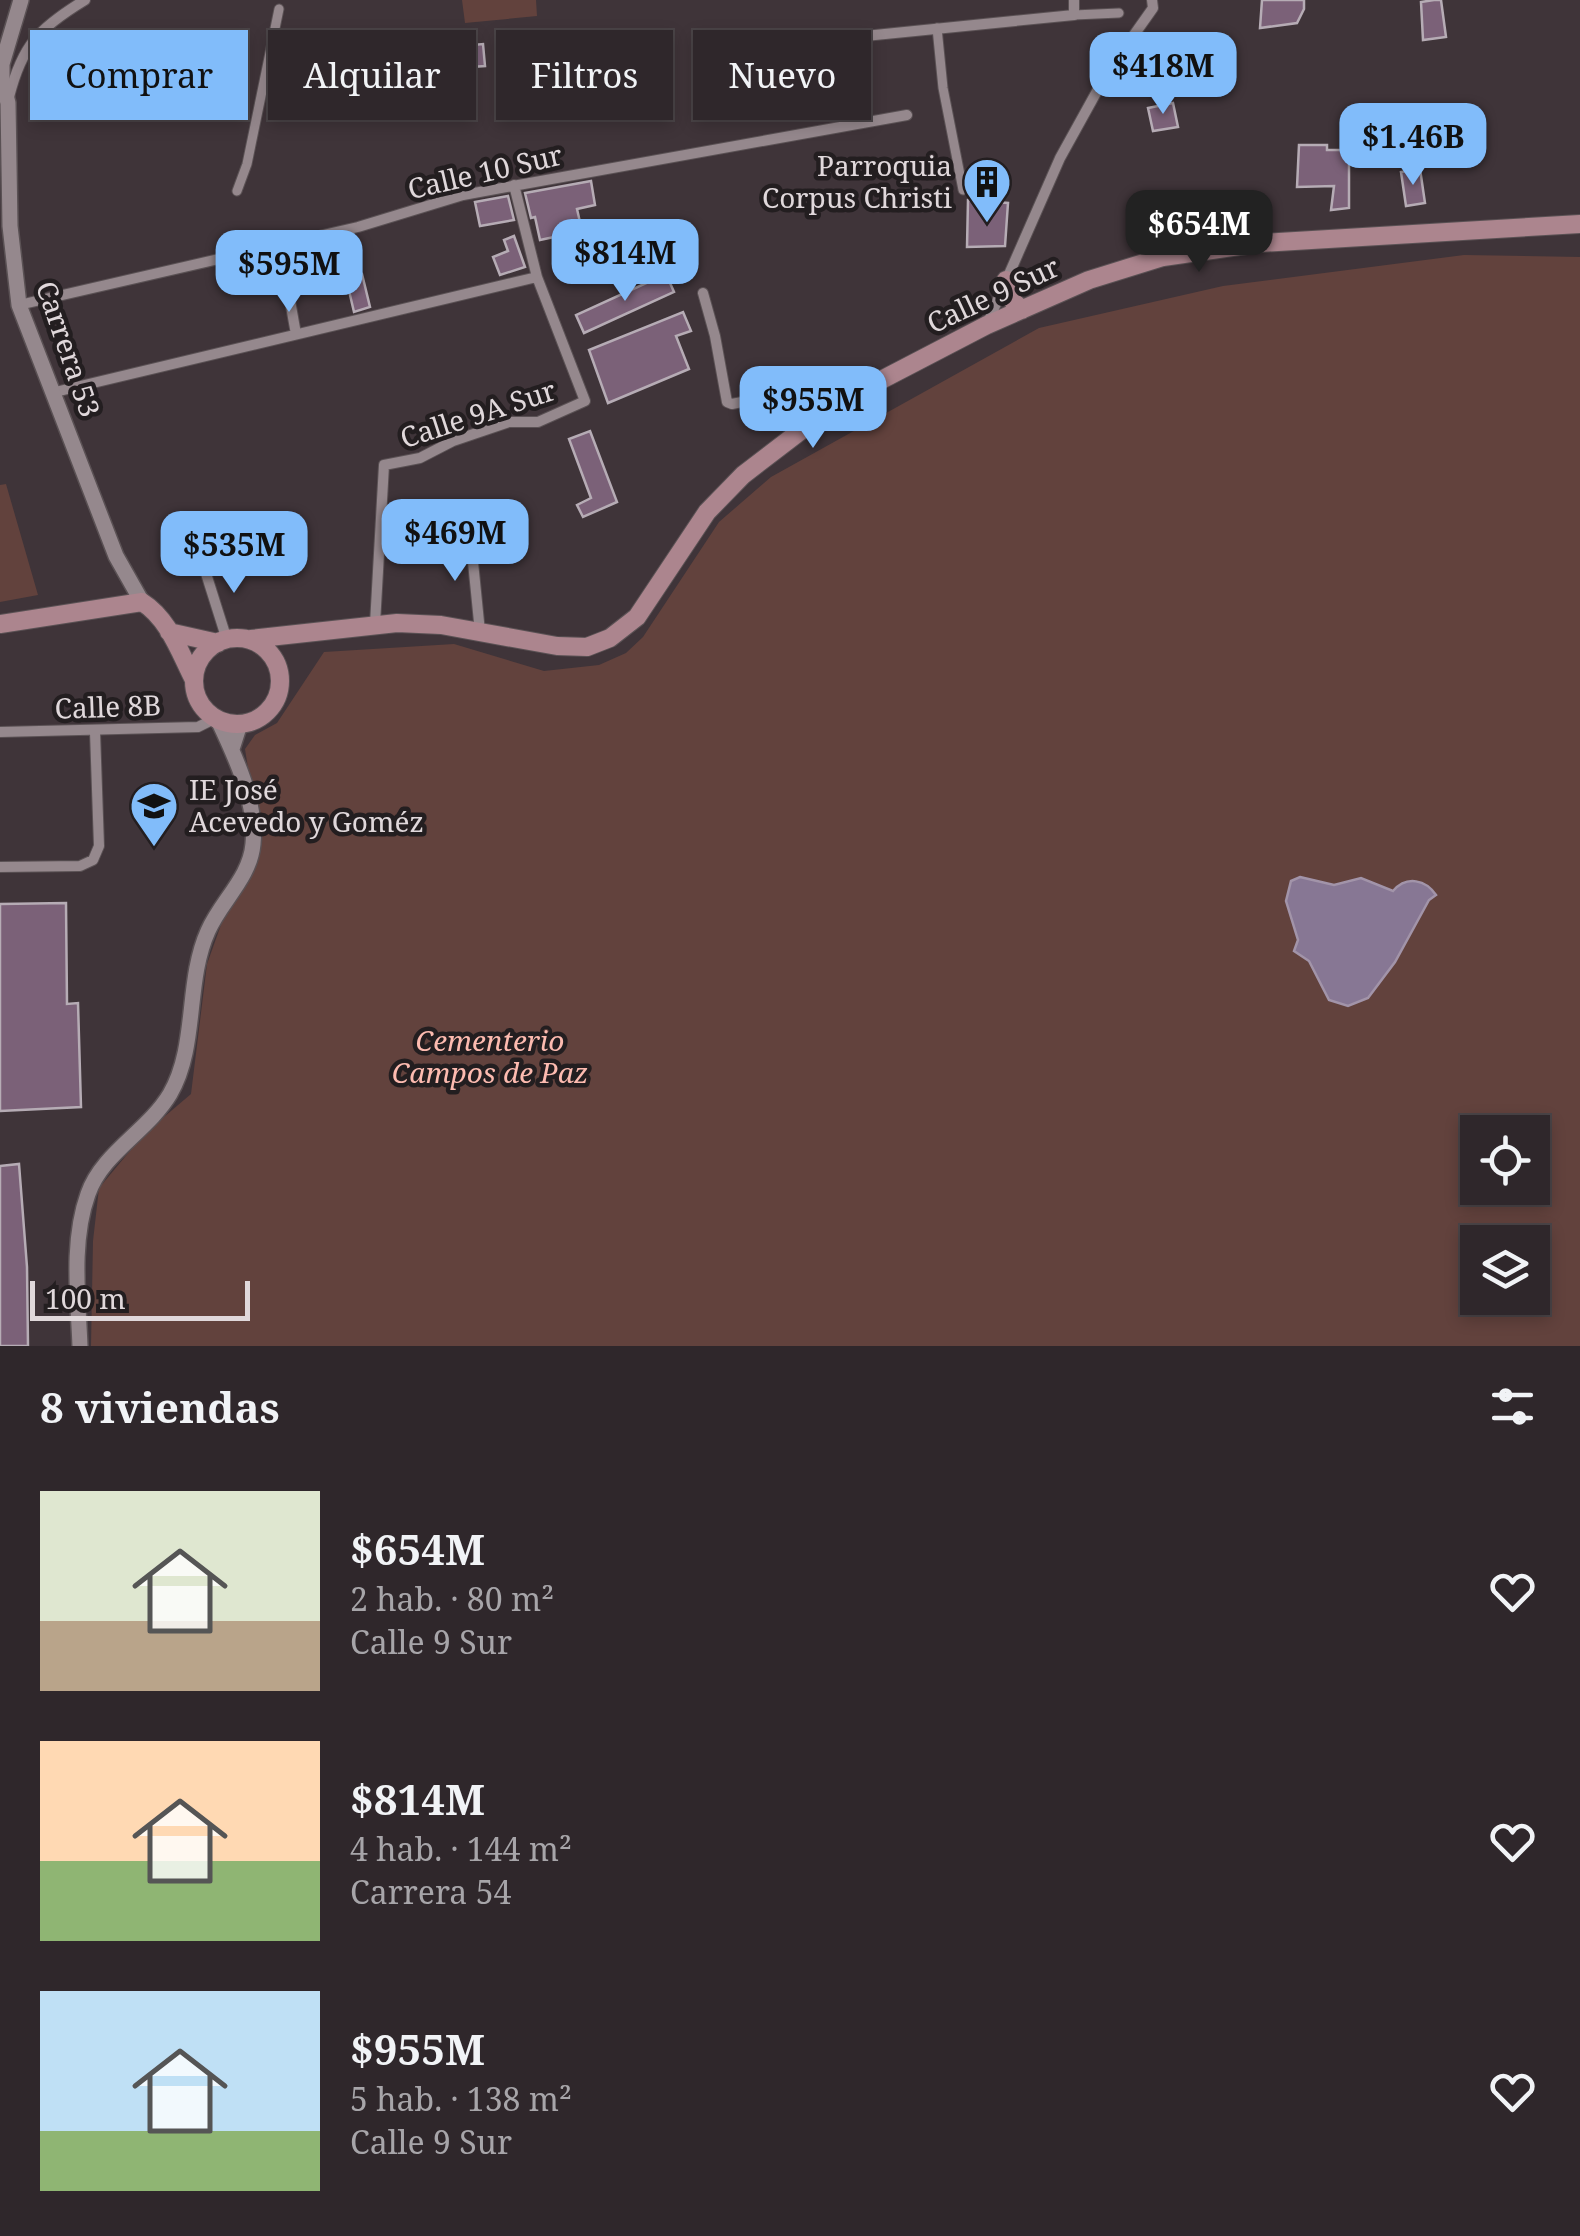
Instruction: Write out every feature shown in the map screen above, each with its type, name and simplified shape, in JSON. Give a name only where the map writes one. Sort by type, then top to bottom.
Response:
[{"type":"main road","name":"Calle 9 Sur","points":[[251,639],[375,624],[442,624],[556,646],[586,647],[610,638],[637,617],[707,512],[761,460],[838,404],[987,326],[1089,280],[1163,257],[1261,242],[1580,224]]},
{"type":"main road","points":[[1006,280],[1012,300],[1022,310]]},
{"type":"main road","points":[[0,624],[142,602]]},
{"type":"main road","name":"Carrera 53","points":[[142,602],[155,610],[194,680]]},
{"type":"main road","points":[[168,632],[222,641],[251,639],[268,652],[280,674]]},
{"type":"main road","points":[[222,641],[199,662],[194,680],[198,700],[217,719],[240,724],[258,718],[273,705],[287,654],[304,634]]},
{"type":"street","name":"Carrera 53","points":[[21,0],[2,64],[8,103],[10,226],[19,306],[116,556],[142,602]]},
{"type":"street","points":[[8,103],[17,64],[31,40],[84,0]]},
{"type":"street","points":[[1074,0],[1074,15]]},
{"type":"street","points":[[987,326],[1060,158],[1108,72],[1153,8],[1152,0]]},
{"type":"street","points":[[237,192],[247,164],[278,9]]},
{"type":"street","points":[[871,35],[1119,13]]},
{"type":"street","points":[[937,28],[943,88],[963,190]]},
{"type":"street","name":"Calle 10 Sur","points":[[19,306],[514,185],[906,115]]},
{"type":"street","points":[[51,393],[537,277],[514,185]]},
{"type":"street","points":[[280,245],[296,334]]},
{"type":"street","name":"Calle 9A Sur","points":[[375,624],[384,464],[420,458],[452,441],[509,422],[538,422],[586,402],[537,277]]},
{"type":"street","points":[[703,294],[715,336],[724,399],[732,404],[811,388],[838,404]]},
{"type":"street","points":[[470,532],[480,632]]},
{"type":"street","points":[[203,564],[222,641]]},
{"type":"street","points":[[80,1346],[80,1216],[90,1188],[105,1166],[168,1097],[179,1075],[199,958],[208,929],[246,869],[253,845],[252,820],[232,749],[217,719]]},
{"type":"street","name":"Calle 8B","points":[[0,732],[198,727],[217,719]]},
{"type":"street","points":[[232,749],[240,724]]},
{"type":"street","points":[[0,867],[80,866],[93,860],[99,846],[95,732]]},
{"type":"green space","points":[[462,0],[536,0],[537,16],[465,23]]},
{"type":"green space","name":"Cementerio Campos de Paz","points":[[1464,255],[1580,257],[1580,1346],[91,1346],[93,1241],[99,1188],[144,1134],[191,1094],[207,964],[257,824],[245,749],[255,735],[277,723],[324,652],[454,644],[544,671],[599,665],[626,653],[643,637],[719,522],[771,477],[1039,328],[1223,286]]},
{"type":"green space","points":[[6,484],[38,595],[0,602],[0,485]]},
{"type":"shaded area","points":[[1300,877],[1334,885],[1361,878],[1393,891],[1416,881],[1436,895],[1429,900],[1395,962],[1368,998],[1348,1006],[1329,1000],[1309,961],[1294,951],[1298,940],[1286,901],[1291,881]]},
{"type":"building","points":[[1262,0],[1304,0],[1304,9],[1297,23],[1260,28]]},
{"type":"building","points":[[1441,0],[1446,37],[1423,40],[1421,2]]},
{"type":"building","points":[[483,44],[485,66],[476,67],[476,45]]},
{"type":"building","points":[[1173,103],[1178,127],[1153,131],[1148,108]]},
{"type":"building","points":[[1299,145],[1349,150],[1349,208],[1331,210],[1334,186],[1297,187]]},
{"type":"building","points":[[1420,169],[1425,203],[1406,206],[1401,172]]},
{"type":"building","points":[[591,181],[595,205],[577,209],[582,231],[540,240],[525,193]]},
{"type":"building","points":[[508,196],[514,220],[480,226],[475,202]]},
{"type":"building","name":"Parroquia Corpus Christi","points":[[968,200],[1008,203],[1005,246],[967,247]]},
{"type":"building","points":[[514,236],[525,267],[500,275],[493,257],[508,251],[504,240]]},
{"type":"building","points":[[362,274],[370,307],[354,312],[346,278]]},
{"type":"building","points":[[666,274],[674,292],[584,333],[576,315]]},
{"type":"building","points":[[683,312],[691,331],[676,336],[689,369],[608,403],[589,350]]},
{"type":"building","points":[[590,431],[617,502],[583,517],[577,505],[591,498],[569,439]]},
{"type":"building","points":[[66,903],[67,1004],[78,1003],[81,1107],[0,1111],[0,904]]},
{"type":"building","points":[[19,1164],[28,1346],[0,1346],[0,1166]]},
{"type":"place","name":"Parroquia Corpus Christi","points":[[987,224]]},
{"type":"place","name":"IE José Acevedo y Goméz","points":[[154,848]]}]
